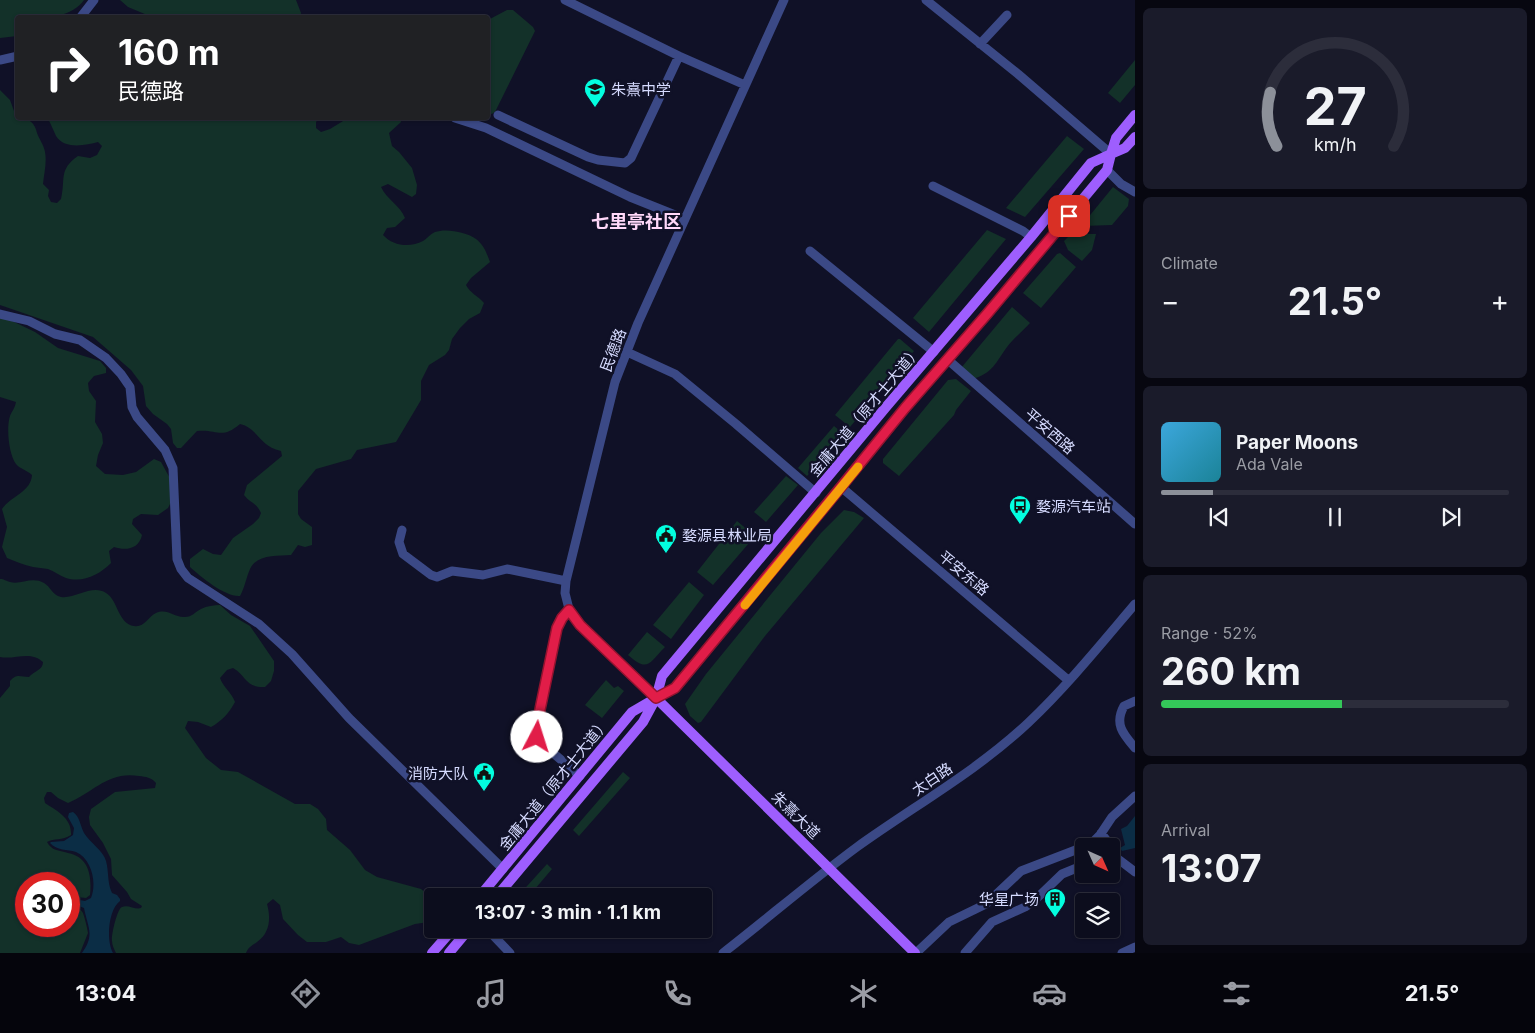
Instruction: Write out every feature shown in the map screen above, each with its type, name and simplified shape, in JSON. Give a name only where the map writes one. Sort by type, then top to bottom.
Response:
[{"type":"main road","name":"金庸大道（原才士大道）","points":[[487,888],[632,712],[675,688],[905,408],[1107,170],[1116,138],[1135,115]]},
{"type":"main road","name":"金庸大道（原才士大道）","points":[[504,888],[643,722],[656,698],[662,676],[1091,163],[1125,148],[1135,137]]},
{"type":"main road","name":"朱熹大道","points":[[656,698],[916,953]]},
{"type":"main road","points":[[432,953],[445,938]]},
{"type":"main road","points":[[448,953],[461,938]]},
{"type":"street","points":[[82,15],[94,0]]},
{"type":"street","points":[[565,0],[679,56],[746,85]]},
{"type":"street","name":"民德路","points":[[569,610],[565,593],[566,581],[615,382],[638,323],[784,0]]},
{"type":"street","points":[[926,0],[1111,154]]},
{"type":"street","points":[[980,44],[1007,15]]},
{"type":"street","points":[[498,115],[588,157],[625,163],[631,158],[679,56]]},
{"type":"street","points":[[0,60],[15,57]]},
{"type":"street","points":[[461,120],[486,128],[630,197],[685,219]]},
{"type":"street","points":[[1107,170],[1121,184],[1135,192]]},
{"type":"street","points":[[933,186],[1023,231],[1031,237]]},
{"type":"street","points":[[810,251],[934,352]]},
{"type":"street","points":[[0,314],[29,321],[55,334],[80,340],[94,348],[121,374],[130,387],[132,407],[137,417],[165,450],[173,468],[177,559],[181,569],[188,578],[259,624],[292,654],[349,718],[503,869]]},
{"type":"street","points":[[626,352],[675,374],[816,493]]},
{"type":"street","name":"平安西路","points":[[947,359],[1135,524]]},
{"type":"street","name":"平安东路","points":[[841,487],[1068,680]]},
{"type":"street","points":[[402,530],[399,542],[404,554],[431,575],[438,577],[452,572],[483,575],[507,569],[566,581]]},
{"type":"street","name":"太白路","points":[[723,953],[857,848],[947,787],[1028,723],[1135,604]]},
{"type":"street","points":[[580,776],[537,737],[537,724],[557,628],[569,610],[580,625],[656,698]]},
{"type":"street","points":[[1135,700],[1124,706],[1119,717],[1122,731],[1135,748]]},
{"type":"street","points":[[916,953],[949,922],[986,904],[1020,871],[1094,841],[1112,817],[1135,796]]},
{"type":"street","points":[[1101,833],[1105,838]]},
{"type":"street","points":[[1120,861],[1135,872]]},
{"type":"street","points":[[965,953],[992,922],[1025,907],[1034,901],[1062,874],[1075,869]]},
{"type":"street","points":[[496,938],[510,953]]},
{"type":"street","points":[[1122,953],[1135,947]]},
{"type":"green space","points":[[0,0],[84,0],[78,7],[58,15],[15,15],[15,36],[0,38]]},
{"type":"green space","points":[[120,0],[296,0],[301,13],[301,15],[147,15],[128,7]]},
{"type":"green space","points":[[507,10],[513,10],[533,27],[535,31],[495,112],[490,115],[490,19]]},
{"type":"green space","points":[[1135,60],[1135,85],[1120,103],[1108,93]]},
{"type":"green space","points":[[0,90],[10,100],[15,112],[15,120],[28,120],[35,126],[45,152],[46,164],[43,184],[49,190],[48,196],[51,202],[57,203],[61,199],[65,170],[68,166],[78,156],[90,158],[97,155],[102,146],[98,142],[76,145],[65,143],[56,136],[48,120],[318,120],[316,128],[321,132],[345,120],[400,120],[401,122],[389,133],[392,146],[412,168],[417,185],[416,194],[412,197],[388,184],[381,187],[405,218],[395,227],[387,228],[383,235],[397,244],[413,245],[423,241],[435,232],[445,230],[456,231],[476,239],[481,244],[490,262],[471,278],[466,285],[484,303],[480,313],[469,319],[460,328],[452,339],[449,350],[445,355],[429,365],[421,381],[421,400],[396,442],[357,450],[351,459],[316,469],[298,491],[298,514],[301,519],[312,527],[312,545],[305,547],[298,545],[291,555],[262,558],[257,561],[250,569],[240,596],[220,590],[207,581],[190,567],[190,559],[203,549],[213,554],[221,555],[233,538],[259,518],[261,513],[259,509],[244,495],[247,485],[282,456],[281,451],[274,449],[251,429],[240,424],[224,433],[197,431],[181,448],[177,448],[173,443],[171,429],[146,406],[143,386],[131,370],[93,337],[0,305]]},
{"type":"green space","points":[[1067,136],[1084,149],[1025,217],[1006,208]]},
{"type":"green space","points":[[1113,187],[1129,199],[1128,206],[1112,225],[1083,226],[1082,225]]},
{"type":"green space","points":[[987,230],[1006,239],[929,332],[913,318]]},
{"type":"green space","points":[[1071,234],[1096,234],[1092,250],[1082,261],[1068,250],[1064,241]]},
{"type":"green space","points":[[1060,253],[1076,267],[1041,308],[1023,293],[1057,254]]},
{"type":"green space","points":[[1012,307],[1030,323],[1010,344],[990,370],[980,377],[973,379],[961,368]]},
{"type":"green space","points":[[0,317],[35,332],[58,348],[100,361],[106,368],[106,373],[94,376],[88,383],[89,391],[96,401],[95,422],[102,434],[103,443],[96,466],[105,474],[123,475],[136,472],[154,459],[161,462],[172,482],[171,502],[168,508],[158,515],[141,514],[133,519],[132,524],[142,535],[138,543],[127,549],[114,547],[109,551],[111,563],[101,571],[85,579],[64,577],[48,569],[33,567],[7,558],[2,547],[7,527],[2,509],[28,486],[32,475],[16,464],[10,448],[9,421],[16,402],[0,397]]},
{"type":"green space","points":[[898,339],[914,351],[850,427],[835,415]]},
{"type":"green space","points":[[956,379],[971,391],[954,415],[899,476],[883,463],[883,459],[948,380]]},
{"type":"green space","points":[[834,426],[846,436],[807,476],[798,468]]},
{"type":"green space","points":[[786,476],[798,485],[766,522],[754,512]]},
{"type":"green space","points":[[844,510],[854,512],[864,518],[765,636],[701,722],[698,723],[690,716],[685,704],[706,674],[821,533]]},
{"type":"green space","points":[[737,521],[755,536],[713,585],[697,572]]},
{"type":"green space","points":[[0,579],[14,583],[31,580],[40,581],[61,597],[95,590],[101,591],[110,596],[121,617],[134,626],[141,625],[160,612],[187,617],[206,607],[220,605],[231,615],[250,626],[274,661],[274,671],[271,681],[265,687],[258,687],[250,684],[233,668],[227,670],[220,678],[235,702],[230,710],[211,727],[198,722],[188,721],[185,728],[206,758],[221,770],[238,772],[295,804],[310,804],[318,809],[326,819],[327,830],[350,850],[365,870],[377,877],[421,889],[424,891],[424,923],[415,924],[359,945],[349,943],[341,937],[326,942],[307,942],[283,919],[280,905],[273,899],[267,904],[269,920],[265,934],[249,947],[246,953],[116,953],[112,938],[118,912],[124,906],[141,908],[142,906],[131,899],[112,875],[111,859],[103,843],[90,825],[89,817],[91,809],[115,792],[155,788],[156,783],[150,778],[128,775],[110,779],[68,803],[51,792],[47,792],[44,798],[45,803],[59,812],[71,829],[71,835],[68,837],[47,842],[53,849],[75,855],[85,863],[89,874],[90,895],[86,898],[80,897],[80,872],[15,872],[15,937],[80,937],[80,910],[83,913],[88,933],[80,953],[0,953],[0,698],[10,686],[12,679],[19,676],[29,677],[43,665],[43,662],[38,658],[28,656],[0,657]]},
{"type":"green space","points":[[689,582],[704,595],[671,639],[653,625]]},
{"type":"green space","points":[[647,632],[665,647],[652,661],[644,665],[628,655]]},
{"type":"green space","points":[[606,680],[614,688],[618,686],[624,691],[602,718],[585,705]]},
{"type":"green space","points":[[623,772],[630,778],[579,836],[573,830]]},
{"type":"green space","points":[[547,864],[552,869],[536,888],[525,888]]},
{"type":"water","points":[[73,812],[79,819],[84,833],[104,857],[110,889],[120,899],[113,911],[109,926],[109,941],[113,953],[82,953],[88,941],[89,926],[84,908],[80,906],[80,900],[85,901],[91,898],[93,892],[92,872],[81,855],[56,847],[50,843],[64,841],[73,835],[74,828],[68,817],[69,813]]},
{"type":"water","points":[[1135,816],[1135,848],[1122,851],[1120,848],[1125,845],[1121,829],[1127,826]]},
{"type":"slow traffic","points":[[745,605],[858,467]]},
{"type":"place","name":"朱熹中学","points":[[595,108]]},
{"type":"place","name":"婺源汽车站","points":[[1020,525]]},
{"type":"place","name":"婺源县林业局","points":[[666,554]]},
{"type":"place","name":"消防大队","points":[[484,792]]},
{"type":"place","name":"华星广场","points":[[1055,918]]},
{"type":"district","name":"七里亭社区","points":[[636,221]]},
{"type":"route","points":[[537,737],[537,724],[557,628],[565,613],[569,610],[580,625],[656,698],[675,688],[905,408],[1069,216]]}]
